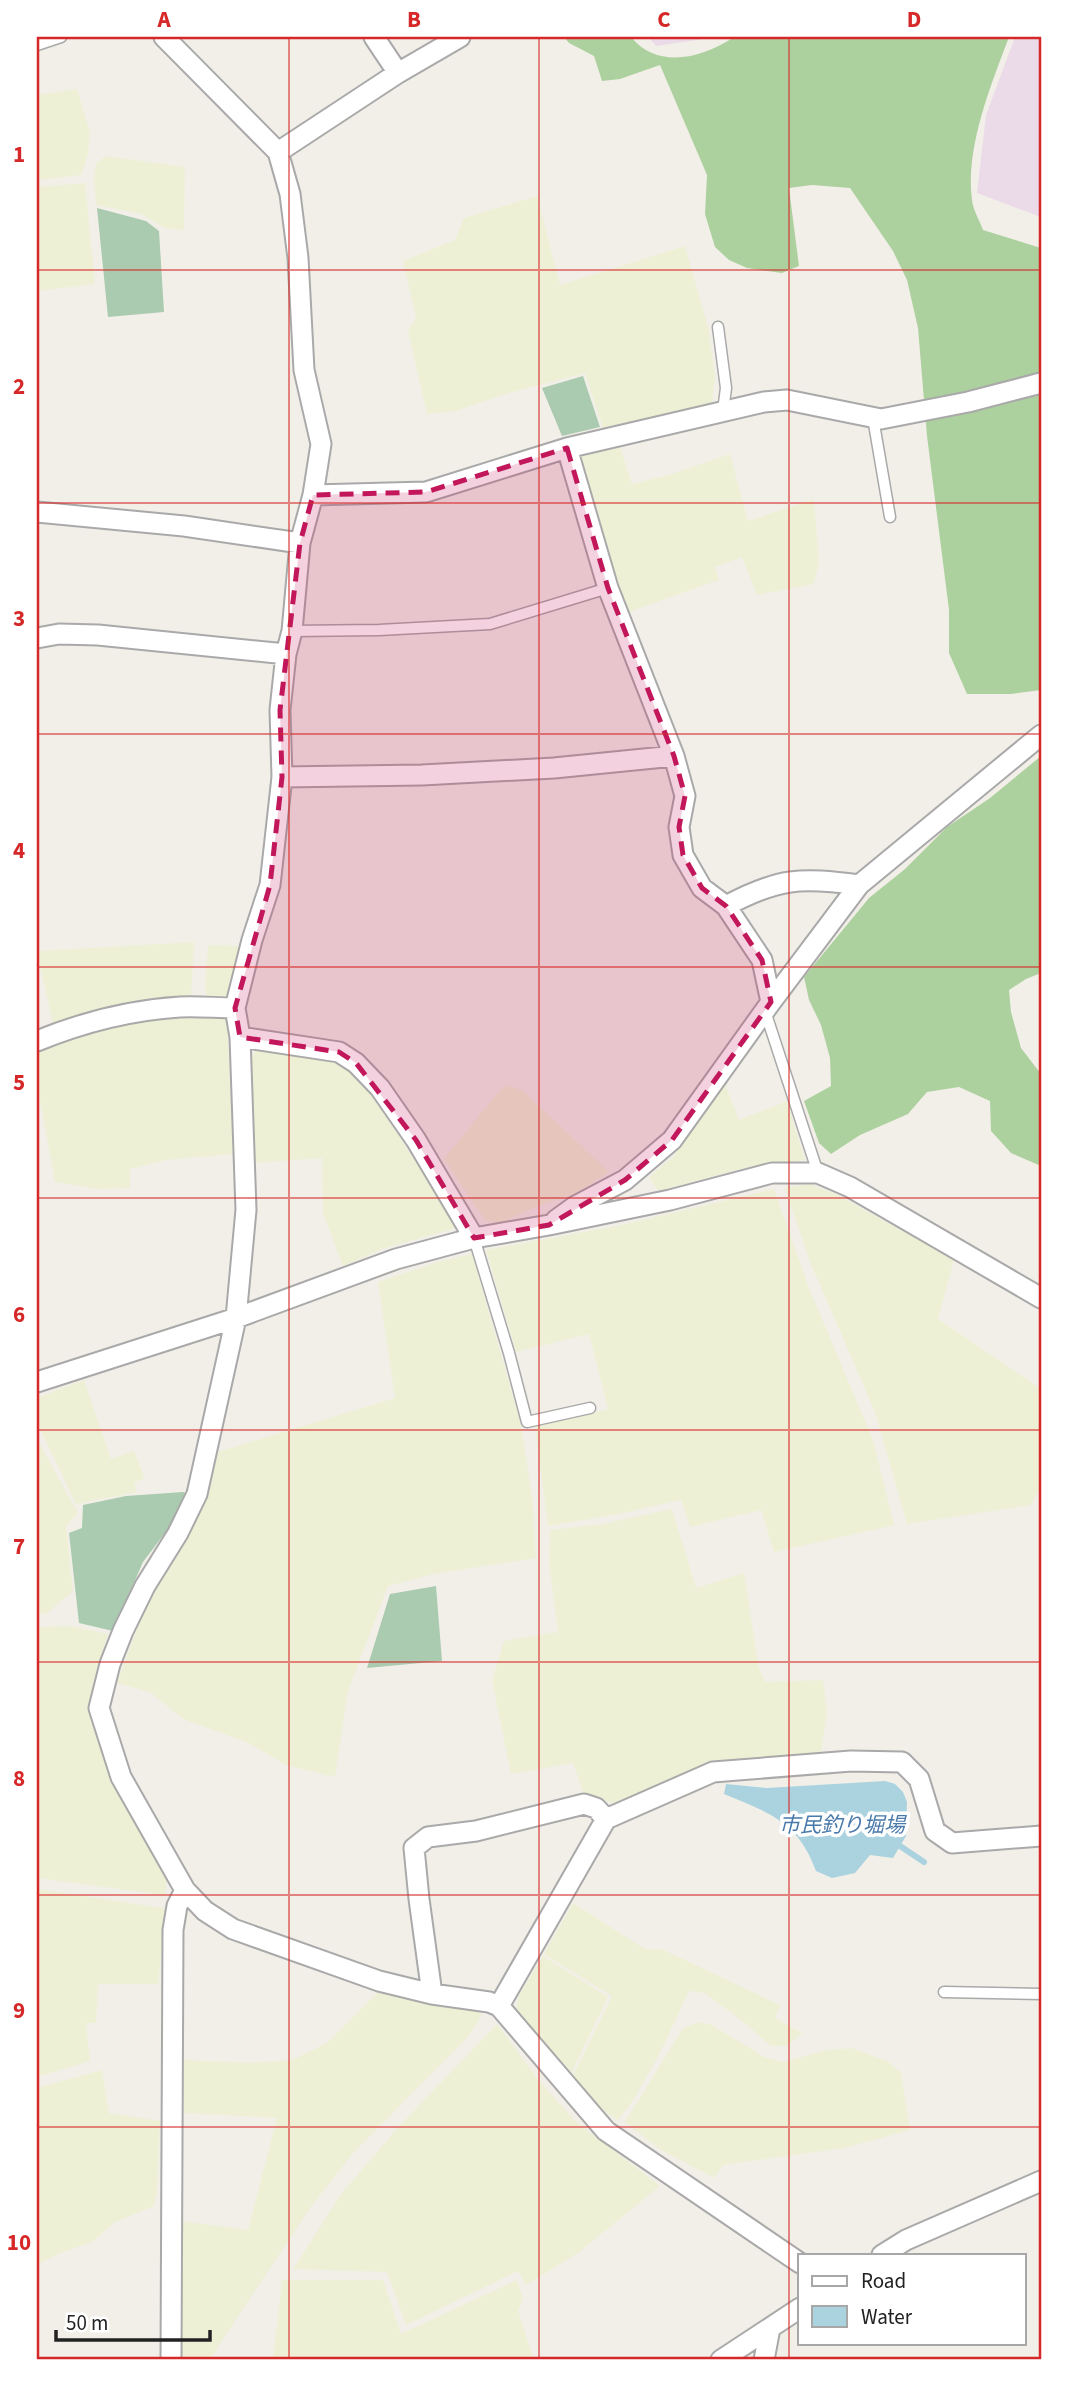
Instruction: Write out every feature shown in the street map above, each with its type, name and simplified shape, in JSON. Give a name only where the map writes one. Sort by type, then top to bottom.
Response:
[{"type":"street","points":[[164,37],[278,152],[289,194],[298,258],[304,370],[321,444],[313,495],[300,543],[292,631],[286,654],[281,709],[282,777],[270,885],[252,940],[235,1008],[240,1037],[246,1210],[236,1318],[197,1494],[123,1631],[110,1664],[99,1708],[121,1777],[185,1890],[205,1911],[233,1928],[379,1981],[499,2006],[606,2131],[798,2262]]},
{"type":"street","points":[[374,37],[398,73]]},
{"type":"street","points":[[278,152],[398,73],[460,37]]},
{"type":"street","points":[[313,495],[426,492],[567,448],[764,402],[787,400],[881,419],[1041,383]]},
{"type":"street","points":[[567,448],[608,588],[674,757],[685,796],[680,827],[683,855],[702,888],[726,906],[762,960],[768,1006]]},
{"type":"street","points":[[37,512],[184,526],[300,543]]},
{"type":"street","points":[[37,638],[59,634],[98,635],[286,654]]},
{"type":"street","points":[[549,1225],[574,1207],[625,1180],[672,1140],[859,885],[1041,735]]},
{"type":"street","points":[[282,777],[422,775],[554,768],[674,757]]},
{"type":"street","points":[[726,906],[777,883],[820,879],[859,885]]},
{"type":"street","points":[[37,1041],[69,1028],[132,1014],[180,1007],[235,1008]]},
{"type":"street","points":[[240,1037],[339,1052],[356,1063],[380,1088],[416,1140],[474,1238]]},
{"type":"street","points":[[37,1382],[236,1318],[396,1259],[474,1238],[670,1200],[772,1173],[818,1173],[850,1187],[1041,1298]]},
{"type":"street","points":[[499,2006],[606,1819],[713,1772],[851,1761],[902,1762],[919,1779],[934,1831],[952,1843],[1041,1836]]},
{"type":"street","points":[[432,1994],[414,1848],[428,1837],[476,1831],[584,1804],[596,1808],[606,1819]]},
{"type":"street","points":[[171,2360],[173,1930],[177,1906],[185,1890]]},
{"type":"street","points":[[884,2254],[906,2240],[1041,2181]]},
{"type":"street","points":[[721,2360],[798,2309]]},
{"type":"street","points":[[764,2360],[770,2328]]},
{"type":"lane","points":[[37,45],[61,37]]},
{"type":"lane","points":[[718,327],[726,388],[723,411]]},
{"type":"lane","points":[[873,418],[890,517]]},
{"type":"lane","points":[[292,631],[490,624],[608,588]]},
{"type":"lane","points":[[768,1006],[818,1173]]},
{"type":"lane","points":[[474,1238],[527,1422],[590,1408]]},
{"type":"lane","points":[[944,1992],[1041,1994]]},
{"type":"highlighted area","points":[[567,448],[608,588],[674,756],[685,796],[679,827],[683,855],[702,888],[726,906],[762,960],[771,1002],[672,1140],[625,1180],[549,1225],[474,1238],[416,1140],[356,1063],[339,1052],[240,1037],[235,1008],[270,885],[282,777],[280,710],[300,543],[313,495],[426,492]]},
{"type":"shaded area","points":[[648,37],[717,37],[656,46]]},
{"type":"shaded area","points":[[1015,37],[1041,37],[1041,217],[977,193],[986,115]]},
{"type":"green space","points":[[564,37],[631,37],[654,54],[681,57],[709,50],[734,37],[1009,37],[981,117],[972,159],[971,180],[973,204],[983,230],[1041,248],[1041,690],[1011,694],[967,694],[949,653],[949,610],[927,436],[918,328],[907,280],[893,251],[850,188],[812,185],[789,188],[799,266],[782,273],[747,268],[729,260],[715,247],[705,214],[707,175],[660,65],[620,79],[602,81],[594,56],[569,43]]},
{"type":"green space","points":[[77,89],[90,132],[88,154],[81,175],[40,180],[37,163],[37,95]]},
{"type":"green space","points":[[105,156],[185,167],[184,230],[165,228],[141,214],[96,205],[96,164]]},
{"type":"green space","points":[[85,183],[95,284],[37,291],[37,187]]},
{"type":"green space","points":[[537,196],[560,285],[685,246],[708,327],[715,377],[712,403],[603,428],[585,373],[505,394],[456,411],[427,414],[408,331],[416,318],[403,261],[455,240],[464,218]]},
{"type":"green space","points":[[97,208],[146,221],[159,231],[164,312],[108,317]]},
{"type":"green space","points":[[583,376],[600,427],[562,436],[542,388]]},
{"type":"green space","points":[[619,444],[632,484],[730,454],[748,521],[814,499],[819,562],[814,584],[757,595],[742,557],[715,567],[719,580],[628,612],[576,461],[579,454]]},
{"type":"green space","points":[[1041,756],[1041,973],[1009,990],[1011,1012],[1021,1048],[1041,1074],[1041,1166],[1011,1153],[991,1131],[990,1101],[959,1087],[927,1092],[908,1114],[860,1135],[831,1154],[819,1143],[804,1101],[831,1086],[830,1058],[821,1025],[809,1000],[804,977],[869,898],[905,869],[947,827],[990,798]]},
{"type":"green space","points":[[194,942],[191,998],[110,1011],[53,1025],[37,951]]},
{"type":"green space","points":[[208,945],[239,946],[229,998],[207,999],[205,990]]},
{"type":"green space","points":[[207,1015],[227,1019],[233,1154],[166,1160],[130,1169],[130,1188],[98,1189],[55,1182],[37,1084],[37,1051],[74,1036],[119,1024]]},
{"type":"green space","points":[[257,1049],[313,1057],[341,1065],[359,1077],[457,1223],[453,1229],[385,1248],[343,1266],[323,1214],[322,1158],[254,1163],[249,1060]]},
{"type":"green space","points":[[725,1084],[739,1120],[787,1101],[805,1160],[748,1167],[658,1191],[649,1177],[674,1156]]},
{"type":"green space","points":[[508,1085],[523,1091],[609,1172],[574,1194],[535,1207],[500,1223],[485,1220],[444,1159],[499,1091]]},
{"type":"green space","points":[[810,1184],[838,1195],[954,1260],[938,1319],[1041,1389],[1041,1485],[1031,1505],[907,1524],[875,1412],[810,1262],[785,1188]]},
{"type":"green space","points":[[774,1189],[809,1288],[873,1440],[894,1525],[774,1552],[761,1510],[690,1527],[681,1500],[548,1526],[535,1427],[608,1409],[589,1334],[516,1352],[486,1250],[622,1225]]},
{"type":"green space","points":[[472,1254],[521,1424],[533,1503],[536,1558],[434,1574],[388,1586],[348,1691],[335,1777],[286,1765],[249,1743],[183,1719],[150,1692],[117,1683],[146,1605],[201,1510],[218,1452],[395,1398],[378,1282]]},
{"type":"green space","points":[[84,1380],[111,1459],[134,1451],[145,1479],[134,1482],[137,1492],[76,1504],[37,1423],[37,1398]]},
{"type":"green space","points":[[37,1439],[78,1513],[66,1526],[73,1591],[46,1614],[37,1613]]},
{"type":"green space","points":[[183,1492],[189,1495],[143,1562],[113,1631],[79,1623],[69,1533],[82,1528],[83,1505],[126,1496]]},
{"type":"green space","points":[[672,1509],[696,1588],[744,1573],[759,1669],[766,1682],[823,1680],[827,1712],[821,1753],[716,1760],[612,1803],[583,1792],[573,1763],[511,1774],[492,1680],[504,1641],[558,1632],[549,1563],[550,1530],[602,1524]]},
{"type":"green space","points":[[436,1586],[442,1661],[367,1668],[390,1594]]},
{"type":"green space","points":[[70,1626],[108,1634],[93,1682],[90,1712],[106,1758],[133,1819],[167,1879],[165,1895],[37,1878],[37,1627]]},
{"type":"green space","points":[[37,1889],[163,1908],[166,1912],[158,1984],[98,1984],[96,2023],[86,2023],[90,2061],[37,2077]]},
{"type":"green space","points":[[573,1903],[645,1949],[662,1949],[780,2005],[775,2018],[802,2033],[787,2046],[771,2046],[705,1993],[689,1991],[660,2053],[634,2099],[618,2120],[590,2101],[571,2080],[612,1996],[544,1954]]},
{"type":"green space","points":[[543,1956],[608,1997],[569,2078],[516,2011],[519,1995]]},
{"type":"green space","points":[[378,1992],[423,2004],[476,2008],[482,2015],[468,2037],[354,2152],[310,2208],[209,2360],[178,2360],[180,2221],[248,2230],[277,2118],[184,2113],[184,2060],[252,2063],[292,2060],[327,2043]]},
{"type":"green space","points":[[699,2022],[712,2025],[764,2057],[783,2062],[827,2050],[852,2048],[889,2062],[901,2073],[910,2130],[844,2148],[723,2165],[714,2178],[658,2148],[625,2122],[683,2028]]},
{"type":"green space","points":[[497,2024],[537,2078],[575,2121],[660,2186],[578,2253],[526,2285],[518,2271],[406,2325],[387,2272],[293,2269],[342,2193],[402,2123]]},
{"type":"green space","points":[[102,2070],[109,2113],[160,2121],[157,2194],[154,2206],[115,2222],[92,2242],[37,2265],[37,2088]]},
{"type":"green space","points":[[282,2280],[383,2280],[401,2334],[517,2280],[523,2299],[518,2310],[534,2360],[273,2360]]},
{"type":"water","name":"市民釣り堀場","points":[[885,1781],[895,1784],[903,1792],[907,1802],[906,1836],[893,1858],[870,1855],[855,1873],[832,1878],[816,1871],[800,1841],[780,1821],[724,1794],[726,1784],[767,1788]]},
{"type":"waterway","points":[[900,1846],[924,1862]]}]
